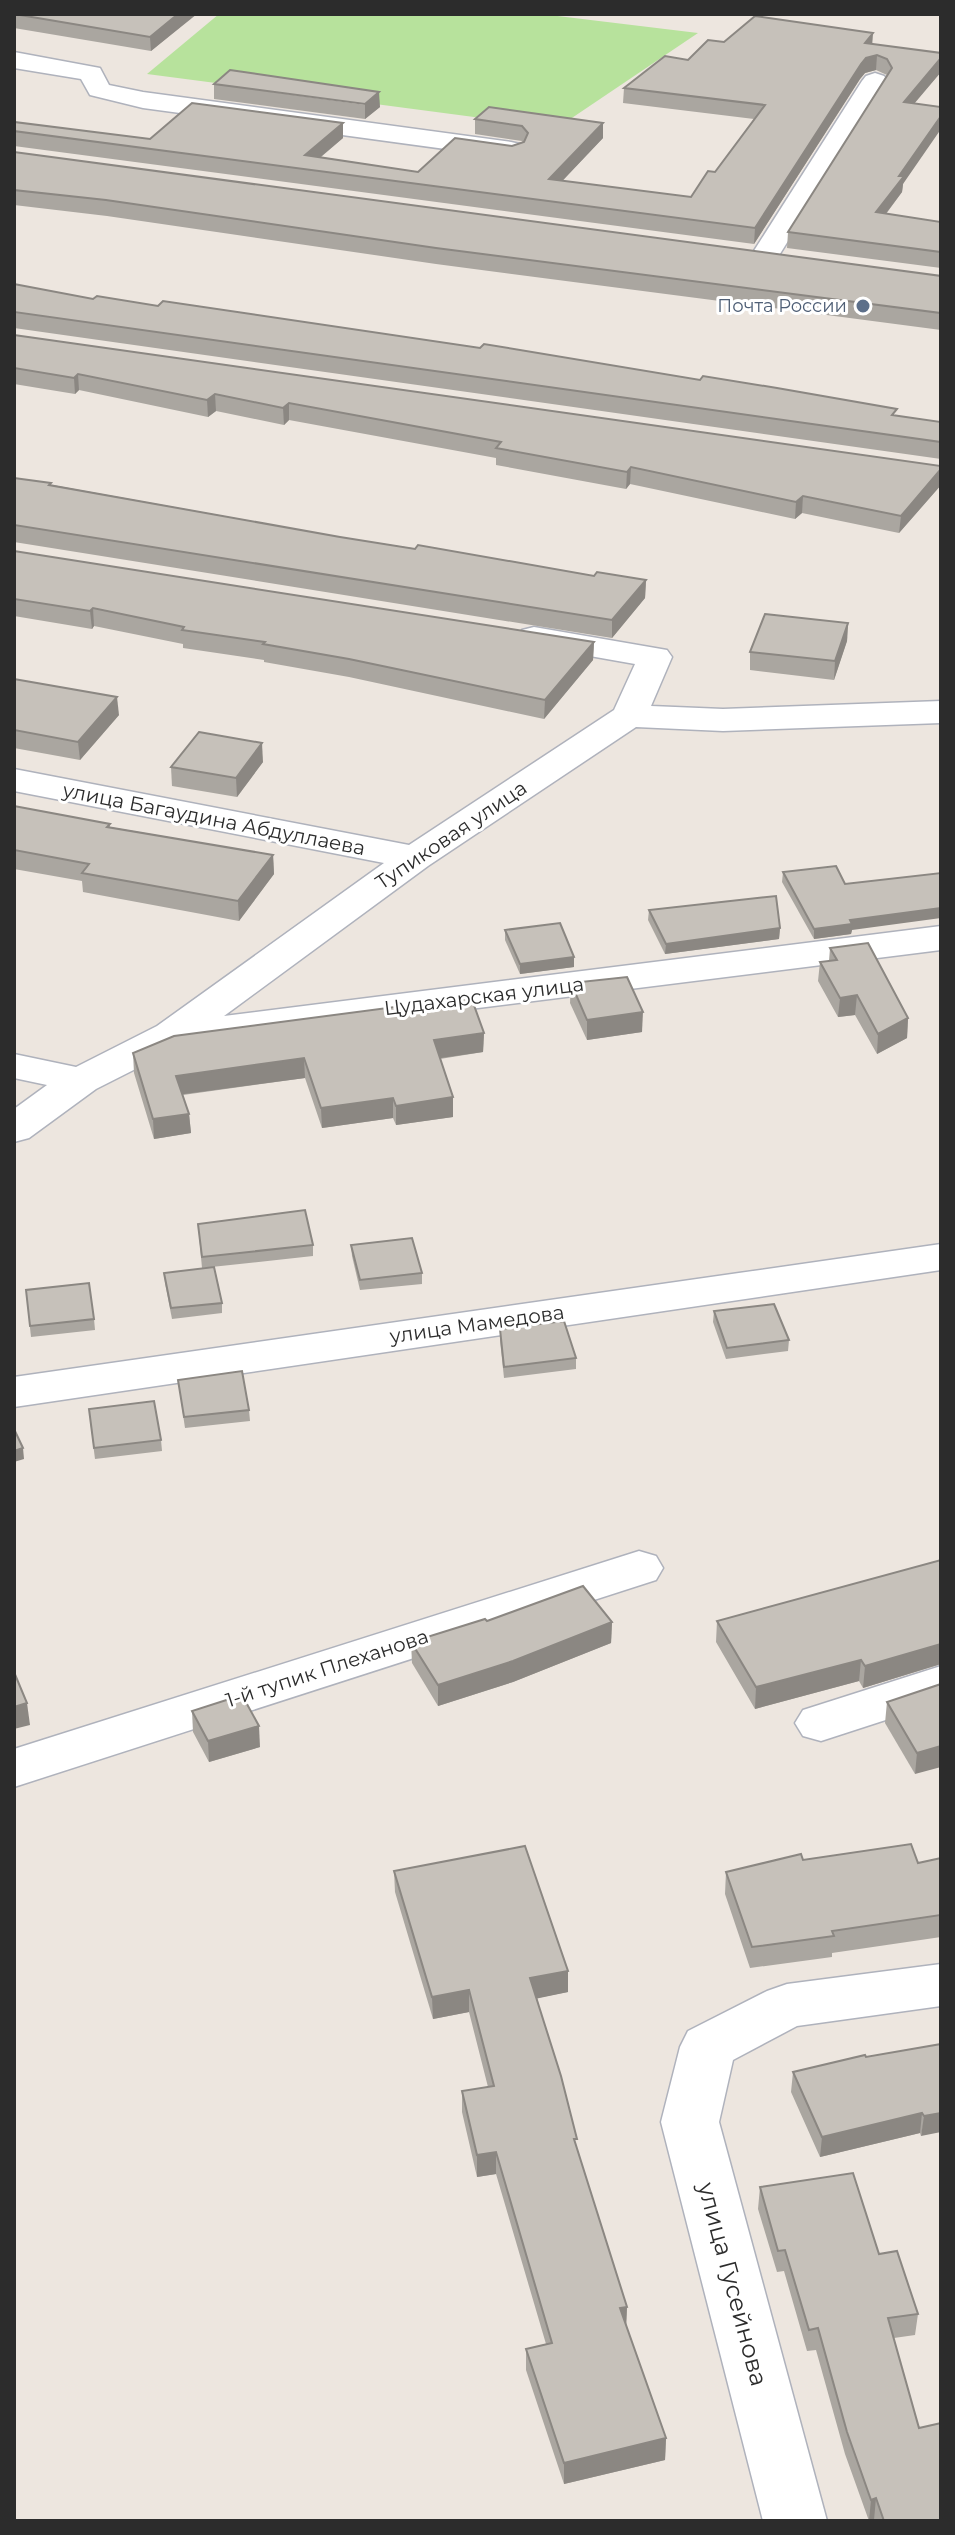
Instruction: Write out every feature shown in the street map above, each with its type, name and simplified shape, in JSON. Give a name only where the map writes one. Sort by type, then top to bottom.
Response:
[{"type":"street","points":[[14,60],[91,73],[99,90],[143,100],[512,150]]},
{"type":"street","points":[[764,257],[875,81]]},
{"type":"street","points":[[732,253],[793,261]]},
{"type":"street","points":[[498,632],[655,657],[629,716],[723,720],[941,712]]},
{"type":"street","name":"Тупиковая улица","points":[[14,1129],[81,1080],[171,1035],[415,858],[629,716]]},
{"type":"street","name":"улица Багаудина Абдуллаева","points":[[14,780],[415,858]]},
{"type":"street","name":"Цудахарская улица","points":[[171,1035],[941,938]]},
{"type":"street","points":[[248,978],[283,1021]]},
{"type":"street","points":[[14,1066],[81,1080]]},
{"type":"street","name":"улица Мамедова","points":[[14,1392],[941,1257]]},
{"type":"street","name":"1-й тупик Плеханова","points":[[14,1768],[639,1568]]},
{"type":"street","points":[[821,1723],[941,1684]]},
{"type":"street","name":"улица Гусейнова","points":[[795,2521],[690,2122],[708,2047],[787,2006],[941,1985]]},
{"type":"green space","points":[[219,14],[541,14],[698,33],[557,128],[147,74]]},
{"type":"building","points":[[14,14],[178,14],[150,37]]},
{"type":"building","points":[[755,16],[873,33],[865,43],[941,53],[941,58],[904,102],[941,107],[941,116],[899,176],[904,176],[876,212],[941,222],[941,252],[788,232],[892,68],[887,59],[877,55],[866,58],[861,64],[755,228],[14,131],[14,122],[150,139],[192,103],[343,123],[305,155],[418,172],[455,138],[512,146],[524,142],[528,133],[522,126],[475,119],[489,107],[603,123],[549,179],[691,197],[708,171],[715,172],[765,105],[624,88],[665,56],[688,60],[708,40],[724,42]]},
{"type":"building","points":[[230,70],[379,92],[365,104],[214,84]]},
{"type":"building","points":[[14,152],[941,276],[941,313],[14,190]]},
{"type":"building","points":[[14,284],[93,299],[97,296],[158,306],[163,301],[480,348],[484,344],[700,380],[703,376],[777,388],[897,409],[892,415],[941,422],[941,442],[14,312]]},
{"type":"building","points":[[14,335],[941,466],[941,469],[901,516],[803,496],[796,502],[631,467],[627,472],[496,448],[501,442],[289,403],[283,408],[215,394],[207,400],[78,374],[74,378],[14,368]]},
{"type":"building","points":[[14,478],[340,537],[415,549],[418,545],[594,576],[597,572],[646,580],[612,620],[14,525]]},
{"type":"building","points":[[14,551],[594,642],[545,700],[263,644],[265,642],[182,630],[184,627],[93,608],[90,611],[14,599]]},
{"type":"building","points":[[765,614],[848,623],[835,661],[750,652]]},
{"type":"building","points":[[14,679],[117,697],[78,742],[14,730]]},
{"type":"building","points":[[199,732],[262,743],[236,778],[171,767]]},
{"type":"building","points":[[14,806],[110,824],[107,827],[273,855],[238,901],[82,873],[89,864],[14,850]]},
{"type":"building","points":[[836,866],[845,884],[941,873],[941,908],[850,920],[852,924],[814,929],[783,872]]},
{"type":"building","points":[[776,896],[780,928],[666,944],[649,910]]},
{"type":"building","points":[[560,923],[574,957],[520,964],[505,930]]},
{"type":"building","points":[[868,943],[908,1018],[878,1034],[857,995],[840,998],[820,962],[837,960],[830,948]]},
{"type":"building","points":[[627,977],[643,1012],[587,1020],[571,983]]},
{"type":"building","points":[[471,997],[484,1033],[434,1040],[453,1097],[396,1106],[393,1098],[321,1108],[304,1058],[176,1076],[189,1114],[153,1119],[133,1053],[174,1036]]},
{"type":"building","points":[[305,1210],[313,1245],[202,1257],[198,1224]]},
{"type":"building","points":[[412,1238],[422,1273],[360,1280],[351,1245]]},
{"type":"building","points":[[214,1267],[222,1303],[171,1308],[164,1273]]},
{"type":"building","points":[[89,1283],[94,1319],[30,1326],[26,1290]]},
{"type":"building","points":[[774,1304],[789,1340],[727,1348],[714,1311]]},
{"type":"building","points":[[564,1321],[576,1358],[504,1367],[500,1329]]},
{"type":"building","points":[[242,1371],[249,1410],[184,1417],[178,1380]]},
{"type":"building","points":[[154,1401],[161,1440],[94,1448],[89,1409]]},
{"type":"building","points":[[14,1429],[23,1448],[14,1451]]},
{"type":"building","points":[[941,1560],[941,1644],[865,1666],[861,1660],[756,1687],[717,1621]]},
{"type":"building","points":[[583,1586],[612,1622],[513,1661],[438,1685],[411,1642],[485,1619],[487,1621]]},
{"type":"building","points":[[14,1672],[27,1703],[14,1707]]},
{"type":"building","points":[[941,1684],[941,1746],[917,1753],[887,1702]]},
{"type":"building","points":[[242,1695],[259,1726],[208,1741],[192,1711]]},
{"type":"building","points":[[911,1844],[918,1863],[941,1858],[941,1915],[832,1931],[834,1936],[752,1947],[726,1872],[801,1854],[803,1860]]},
{"type":"building","points":[[525,1846],[568,1971],[530,1978],[561,2076],[577,2139],[574,2139],[627,2307],[620,2308],[666,2438],[564,2463],[526,2349],[552,2343],[496,2152],[477,2155],[462,2091],[494,2086],[469,1990],[432,1997],[394,1871]]},
{"type":"building","points":[[941,2044],[941,2113],[924,2116],[922,2113],[822,2137],[793,2072],[865,2055]]},
{"type":"building","points":[[853,2173],[879,2254],[897,2251],[918,2314],[888,2318],[919,2428],[941,2423],[941,2521],[884,2521],[876,2498],[871,2500],[847,2432],[818,2328],[809,2330],[785,2250],[778,2251],[760,2187]]},
{"type":"place","name":"Почта России","points":[[863,306]]}]
